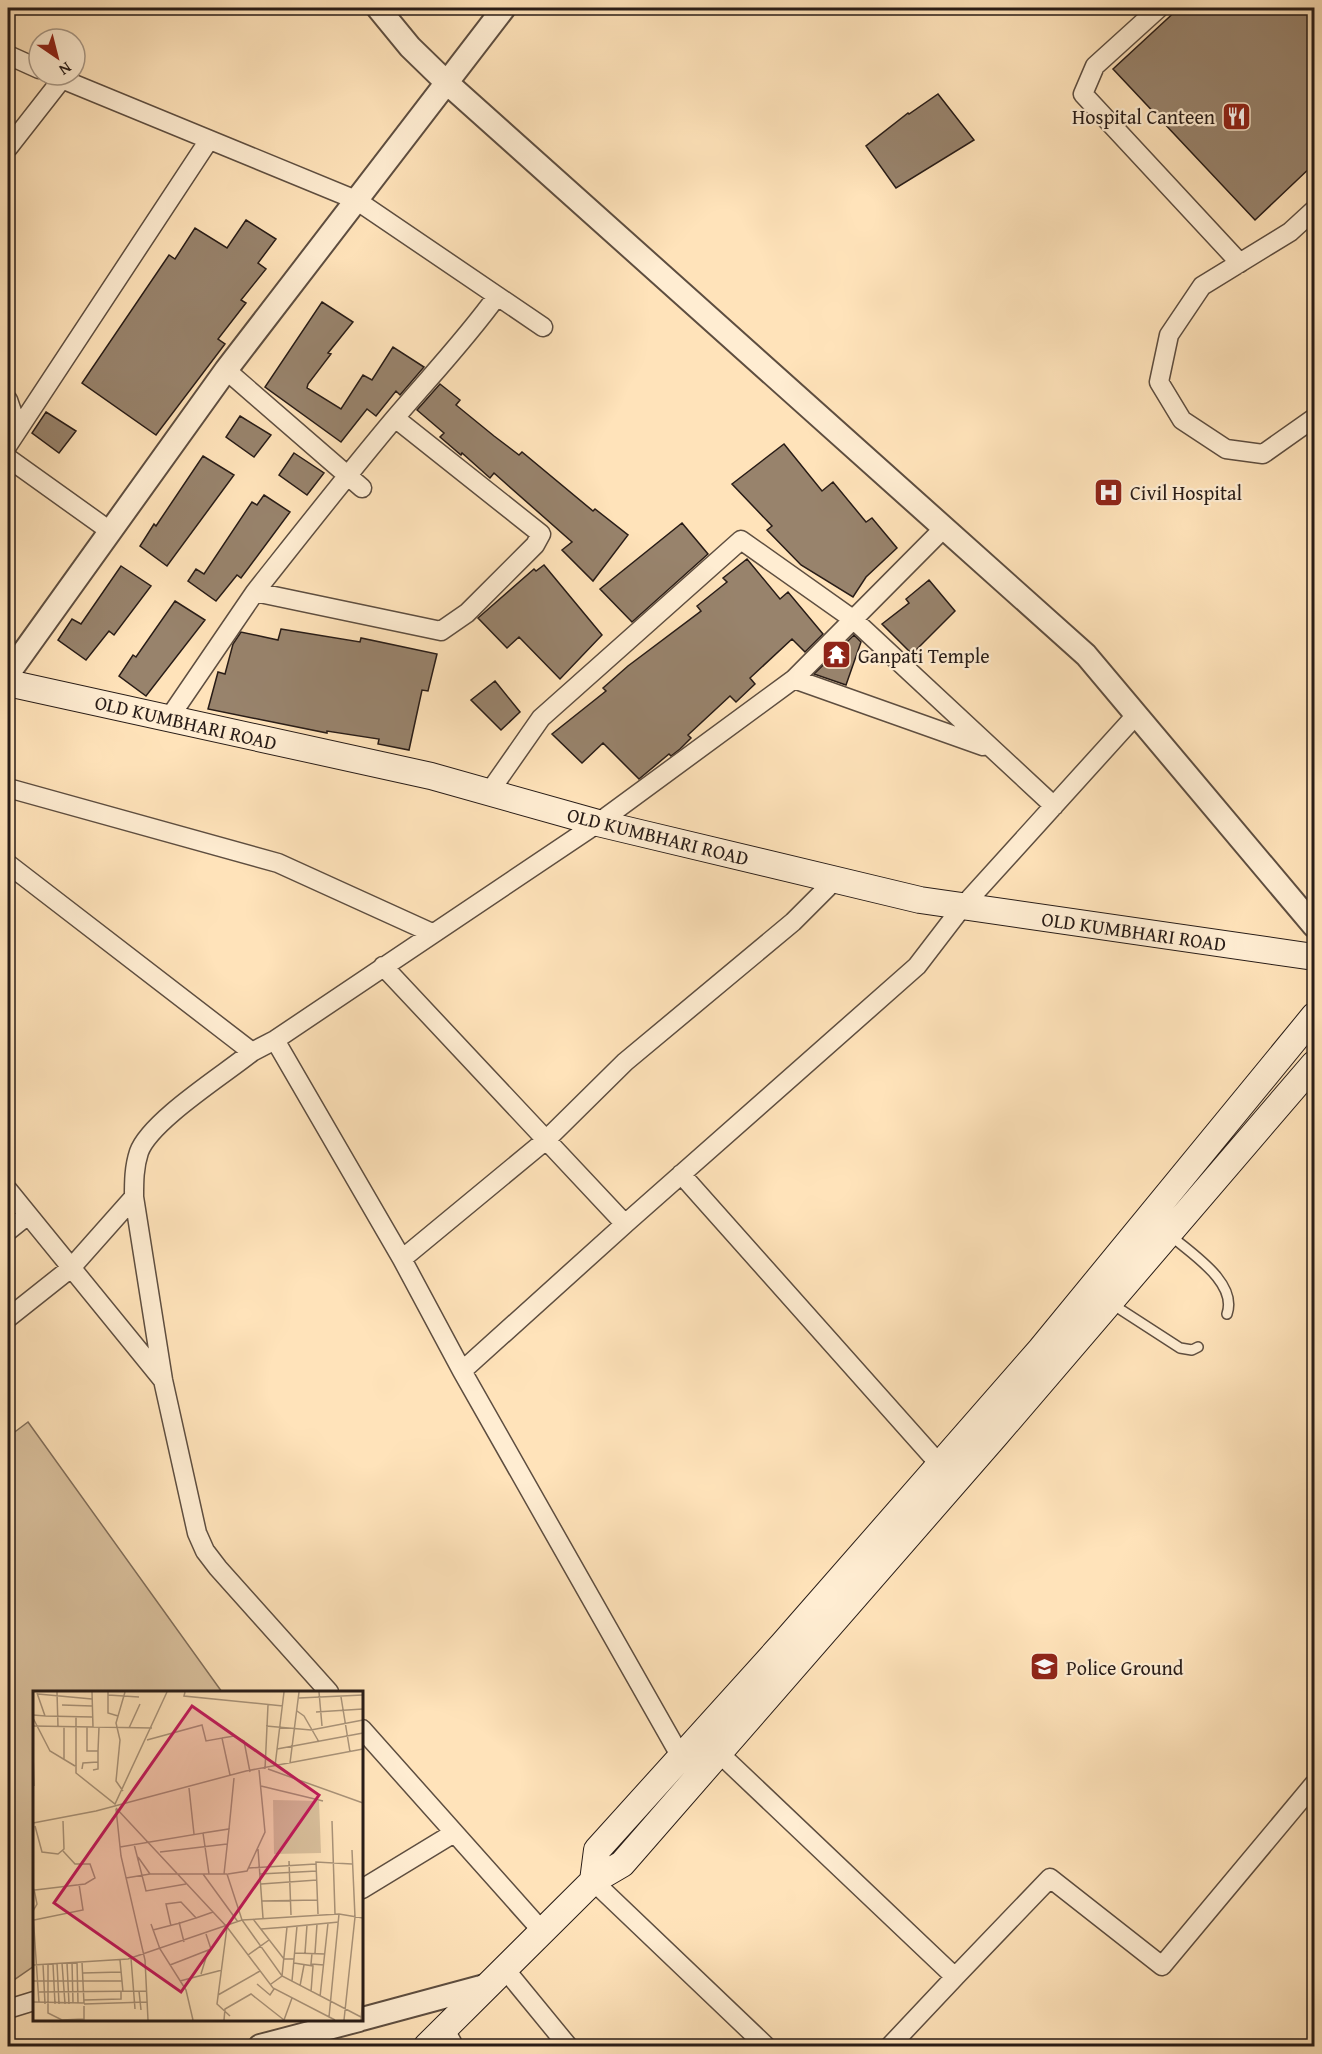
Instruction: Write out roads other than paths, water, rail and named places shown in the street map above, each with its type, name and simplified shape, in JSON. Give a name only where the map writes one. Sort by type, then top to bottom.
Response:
[{"type":"main road","name":"OLD KUMBHARI ROAD","points":[[8,683],[490,791],[598,823],[920,900],[1314,957]]},
{"type":"main road","points":[[593,1881],[597,1850],[940,1466],[1048,1340],[1314,1016]]},
{"type":"main road","points":[[427,2046],[449,2037],[496,1976],[593,1881],[622,1863],[1314,1064]]},
{"type":"street","points":[[378,8],[410,47],[446,82],[1086,655],[1314,927]]},
{"type":"street","points":[[8,674],[226,370],[504,8]]},
{"type":"street","points":[[1159,8],[1095,66],[1083,94],[1240,262]]},
{"type":"street","points":[[8,55],[27,64]]},
{"type":"street","points":[[8,148],[50,87]]},
{"type":"street","points":[[81,87],[356,200],[543,327]]},
{"type":"street","points":[[8,445],[209,140]]},
{"type":"street","points":[[1314,210],[1290,232],[1202,286],[1168,335],[1159,382],[1182,420],[1226,449],[1263,454],[1314,418]]},
{"type":"street","points":[[169,718],[255,592],[347,476],[497,296]]},
{"type":"street","points":[[226,370],[362,488]]},
{"type":"street","points":[[8,399],[18,429]]},
{"type":"street","points":[[255,592],[441,631],[467,613],[535,545],[541,534],[395,418]]},
{"type":"street","points":[[8,458],[110,531]]},
{"type":"street","points":[[328,1691],[205,1551],[197,1533],[163,1380],[134,1197],[134,1172],[140,1150],[153,1130],[252,1052],[275,1040],[598,823],[794,679],[944,528]]},
{"type":"street","points":[[490,791],[541,718],[741,540],[854,620],[1054,806]]},
{"type":"street","points":[[794,679],[991,749]]},
{"type":"street","points":[[462,1371],[917,966],[963,906],[1137,714]]},
{"type":"street","points":[[8,788],[278,863],[432,933]]},
{"type":"street","points":[[8,864],[252,1052]]},
{"type":"street","points":[[402,1259],[546,1140],[625,1062],[793,922],[835,880]]},
{"type":"street","points":[[383,966],[625,1224]]},
{"type":"street","points":[[275,1040],[402,1259],[462,1371],[681,1757]]},
{"type":"street","points":[[681,1174],[940,1466]]},
{"type":"street","points":[[8,1190],[163,1380]]},
{"type":"street","points":[[8,1318],[71,1268],[134,1197]]},
{"type":"street","points":[[8,1230],[28,1215]]},
{"type":"street","points":[[363,1730],[542,1931]]},
{"type":"street","points":[[719,1753],[955,1977]]},
{"type":"street","points":[[890,2046],[1050,1878],[1162,1966],[1314,1784]]},
{"type":"street","points":[[363,1888],[454,1833]]},
{"type":"street","points":[[593,1881],[766,2046]]},
{"type":"street","points":[[363,2018],[496,1976],[568,2046]]},
{"type":"street","points":[[8,2009],[33,2001]]},
{"type":"street","points":[[260,2046],[353,2021]]},
{"type":"lane","points":[[1168,1233],[1225,1287],[1230,1306],[1227,1314]]},
{"type":"lane","points":[[1109,1302],[1180,1348],[1192,1350],[1198,1347]]},
{"type":"place","name":"Hospital Canteen","points":[[1236,116]]},
{"type":"place","name":"Civil Hospital","points":[[1109,492]]},
{"type":"place","name":"Ganpati Temple","points":[[837,655]]},
{"type":"place","name":"Police Ground","points":[[1045,1667]]}]
